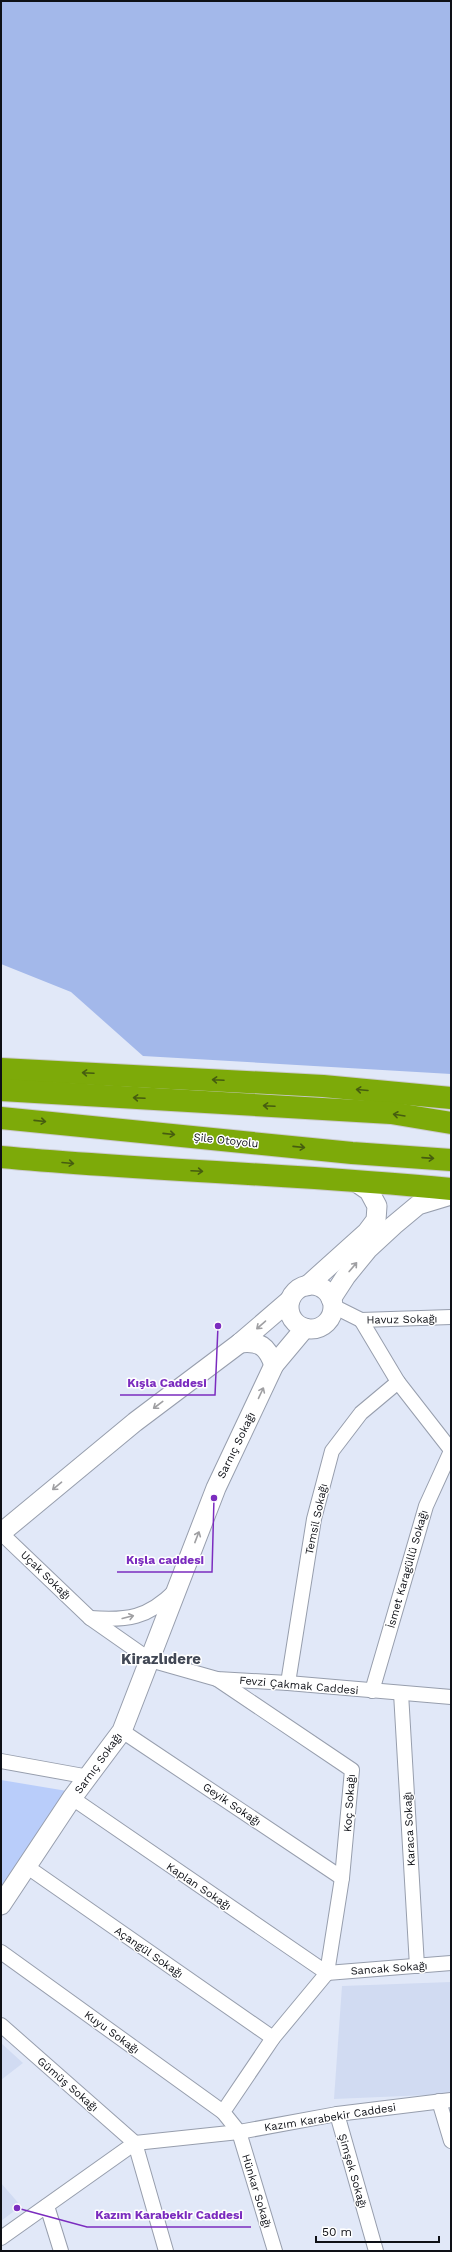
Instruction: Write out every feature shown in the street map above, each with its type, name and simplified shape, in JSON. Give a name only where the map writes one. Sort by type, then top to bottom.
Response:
[{"type":"highway","points":[[1,1069],[323,1086],[451,1098]]},
{"type":"highway","points":[[1,1090],[391,1113],[451,1123]]},
{"type":"highway","points":[[428,1096],[451,1095]]},
{"type":"highway","name":"Şile Otoyolu","points":[[1,1118],[352,1153],[451,1160]]},
{"type":"highway","points":[[1,1157],[81,1164],[353,1180],[451,1189]]},
{"type":"street","points":[[307,1286],[367,1232],[376,1220],[377,1206],[369,1191],[353,1180]]},
{"type":"street","points":[[290,1300],[290,1314],[294,1320],[305,1328],[318,1328],[329,1319],[332,1302],[346,1276],[359,1260],[394,1225],[418,1205],[451,1195]]},
{"type":"street","points":[[1,1533],[135,1422],[240,1343],[290,1300],[300,1288],[307,1286],[321,1288],[332,1302]]},
{"type":"street","name":"Havuz Sokağı","points":[[332,1302],[361,1320],[451,1318]]},
{"type":"street","points":[[361,1320],[398,1382],[449,1444]]},
{"type":"street","name":"Sarnıç Sokağı","points":[[1,1905],[72,1798],[122,1731],[216,1488],[274,1365],[305,1328]]},
{"type":"street","points":[[240,1343],[252,1342],[262,1345],[269,1353],[274,1365]]},
{"type":"street","name":"Temsil Sokağı","points":[[288,1683],[314,1519],[332,1451],[361,1413],[398,1382]]},
{"type":"street","name":"İsmet Karagüllü Sokağı","points":[[372,1691],[426,1506],[449,1444]]},
{"type":"street","name":"Uçak Sokağı","points":[[1,1533],[90,1618],[150,1660]]},
{"type":"street","points":[[90,1618],[116,1620],[145,1613],[163,1602],[178,1587]]},
{"type":"street","name":"Fevzi Çakmak Caddesi","points":[[150,1660],[217,1679],[288,1683],[451,1697]]},
{"type":"street","name":"Koç Sokağı","points":[[217,1679],[352,1770],[342,1878],[327,1973]]},
{"type":"street","name":"Karaca Sokağı","points":[[401,1693],[417,1966]]},
{"type":"street","name":"Geyik Sokağı","points":[[122,1731],[342,1878]]},
{"type":"street","points":[[1,1761],[89,1777]]},
{"type":"street","name":"Kaplan Sokağı","points":[[72,1798],[327,1973]]},
{"type":"street","name":"Açangül Sokağı","points":[[26,1866],[273,2038]]},
{"type":"street","name":"Kuyu Sokağı","points":[[1,1952],[222,2112],[239,2132]]},
{"type":"street","name":"Sancak Sokağı","points":[[327,1973],[451,1963]]},
{"type":"street","points":[[222,2112],[273,2038],[327,1973]]},
{"type":"street","name":"Gümüş Sokağı","points":[[1,2025],[134,2143]]},
{"type":"street","points":[[445,2100],[451,2141]]},
{"type":"street","name":"Kazım Karabekir Caddesi","points":[[1,2238],[134,2143],[239,2132],[337,2114],[445,2100]]},
{"type":"street","name":"Şimşek Sokağı","points":[[337,2114],[376,2251]]},
{"type":"street","name":"Hünkar Sokağı","points":[[239,2132],[275,2251]]},
{"type":"street","points":[[134,2143],[166,2251]]},
{"type":"street","points":[[47,2206],[61,2251]]},
{"type":"shaded area","points":[[1,1],[451,1],[451,1074],[143,1056],[71,992],[1,964]]},
{"type":"shaded area","points":[[1,1780],[73,1792],[1,1892]]},
{"type":"shaded area","points":[[451,1982],[451,2094],[334,2099],[342,1986]]},
{"type":"shaded area","points":[[1,2043],[23,2063],[1,2080]]},
{"type":"shaded area","points":[[1,2183],[21,2206],[1,2221]]},
{"type":"place","name":"Kışla Caddesi","points":[[218,1326]]},
{"type":"place","name":"Kışla caddesi","points":[[214,1498]]},
{"type":"place","name":"Kazım Karabekir Caddesi","points":[[17,2208]]},
{"type":"district","name":"Kirazlıdere","points":[[161,1659]]}]
